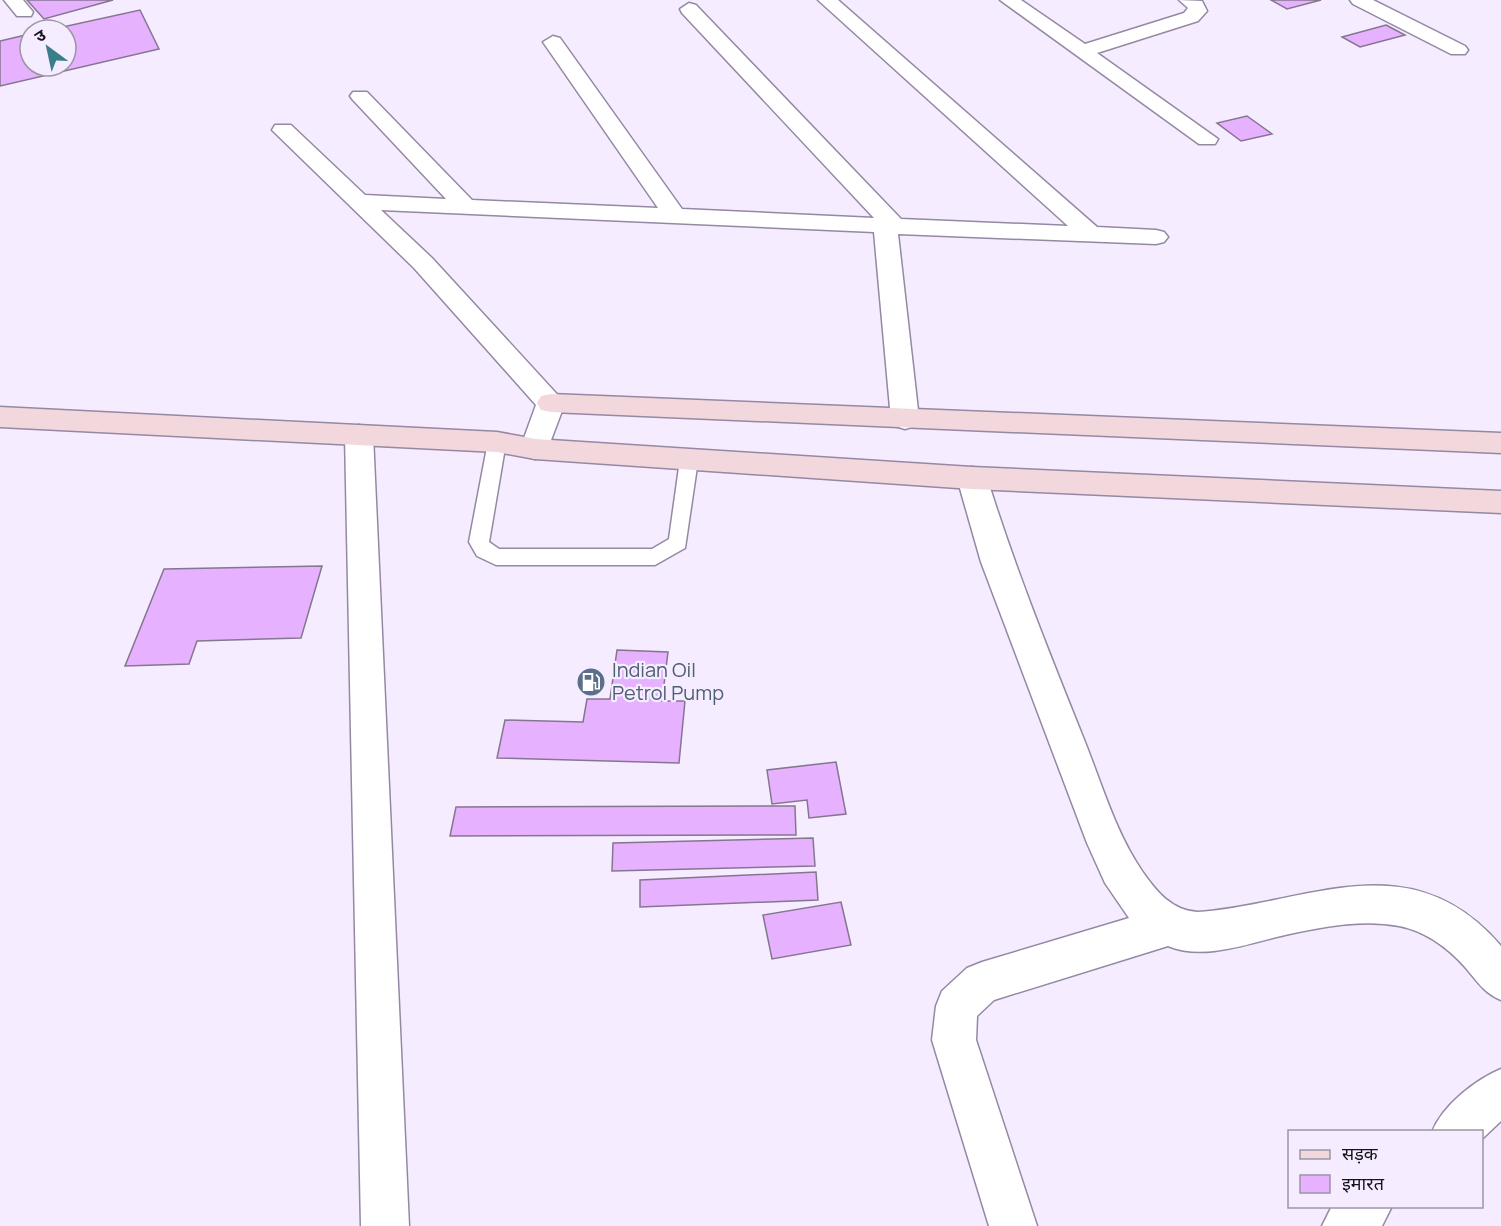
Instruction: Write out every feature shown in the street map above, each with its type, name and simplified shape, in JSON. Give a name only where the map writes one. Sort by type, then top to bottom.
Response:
[{"type":"street","points":[[827,0],[1092,235]]},
{"type":"street","points":[[1009,0],[1207,139]]},
{"type":"street","points":[[1083,51],[1191,17],[1198,11],[1196,4],[1188,0]]},
{"type":"street","points":[[1359,0],[1458,51]]},
{"type":"street","points":[[689,9],[891,227],[905,419]]},
{"type":"street","points":[[553,42],[676,217]]},
{"type":"street","points":[[360,96],[467,208]]},
{"type":"street","points":[[283,130],[423,263],[551,403],[1501,443]]},
{"type":"street","points":[[359,202],[1156,237]]},
{"type":"street","points":[[535,449],[551,403]]},
{"type":"street","points":[[0,417],[497,442],[535,449],[972,478],[1501,502]]},
{"type":"street","points":[[359,435],[385,1226]]},
{"type":"street","points":[[972,478],[1002,573],[1118,870],[1137,899],[1168,926]]},
{"type":"street","points":[[1013,1226],[954,1040],[957,1006],[982,983],[1168,926],[1203,933],[1358,902],[1387,903],[1415,911],[1454,929],[1501,979]]},
{"type":"street","points":[[1456,1130],[1501,1091]]},
{"type":"street","points":[[1346,1226],[1367,1208]]},
{"type":"lane","points":[[497,442],[478,542],[484,552],[496,557],[655,557],[668,552],[678,543],[688,460]]},
{"type":"building","points":[[27,0],[113,0],[48,18],[43,18]]},
{"type":"building","points":[[1271,0],[1321,0],[1287,9]]},
{"type":"building","points":[[140,10],[159,49],[78,68],[78,24]]},
{"type":"building","points":[[1386,25],[1405,35],[1360,47],[1342,37]]},
{"type":"building","points":[[18,37],[18,78],[34,78],[0,86],[0,41]]},
{"type":"building","points":[[1247,116],[1272,134],[1241,141],[1217,123]]},
{"type":"building","points":[[322,566],[301,638],[197,641],[189,664],[125,666],[164,569]]},
{"type":"building","points":[[617,650],[668,652],[662,701],[685,701],[679,763],[497,758],[505,720],[583,722],[587,699],[610,699]]},
{"type":"building","points":[[836,762],[846,814],[809,818],[807,800],[772,804],[767,770]]},
{"type":"building","points":[[795,806],[796,835],[450,836],[456,807]]},
{"type":"building","points":[[813,838],[815,866],[612,871],[613,843]]},
{"type":"building","points":[[816,872],[818,900],[640,907],[640,880]]},
{"type":"building","points":[[841,902],[851,945],[772,959],[763,915]]},
{"type":"place","name":"Indian Oil Petrol Pump","points":[[591,682]]}]
